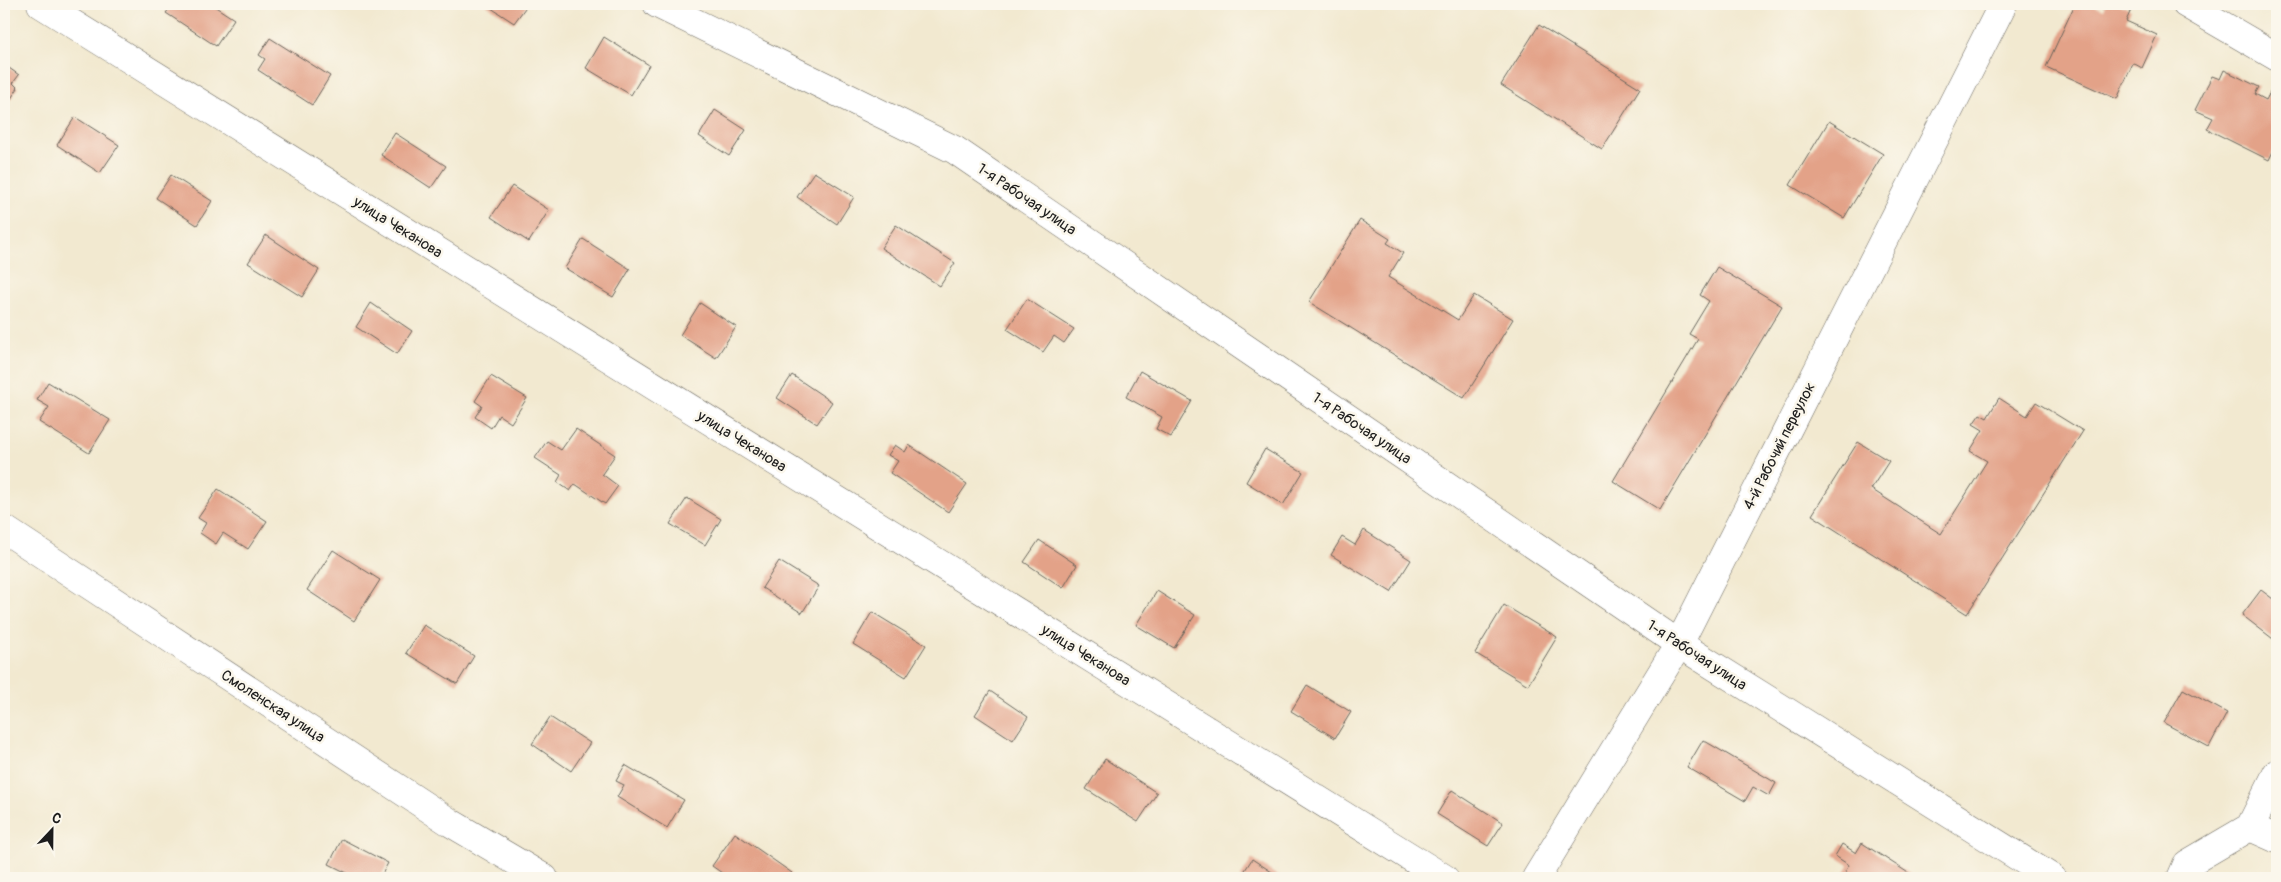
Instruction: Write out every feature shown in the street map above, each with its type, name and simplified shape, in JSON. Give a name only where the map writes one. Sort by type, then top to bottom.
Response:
[{"type":"street","name":"улица Чеканова","points":[[40,4],[1444,878]]},
{"type":"street","name":"1-я Рабочая улица","points":[[658,4],[955,150],[1678,644],[2052,878]]},
{"type":"street","name":"4-й Рабочий переулок","points":[[1536,878],[1678,644],[2003,4]]},
{"type":"street","points":[[2186,4],[2277,57]]},
{"type":"street","name":"Смоленская улица","points":[[4,529],[451,823],[544,878]]},
{"type":"street","points":[[2181,878],[2187,864],[2250,827],[2277,773]]},
{"type":"street","points":[[2250,827],[2277,839]]},
{"type":"building","points":[[173,4],[211,4],[234,19],[216,46],[166,13]]},
{"type":"building","points":[[485,4],[528,4],[514,23]]},
{"type":"building","points":[[2075,4],[2089,4],[2103,10],[2106,4],[2118,4],[2131,10],[2126,21],[2157,35],[2142,68],[2133,63],[2117,99],[2046,67]]},
{"type":"building","points":[[1539,25],[1640,88],[1602,149],[1501,85]]},
{"type":"building","points":[[604,37],[649,65],[631,95],[586,68]]},
{"type":"building","points":[[270,38],[330,76],[312,105],[258,70],[265,59],[259,55]]},
{"type":"building","points":[[9,68],[19,75],[13,83],[18,88],[4,109],[4,75]]},
{"type":"building","points":[[2224,70],[2259,87],[2255,94],[2266,100],[2274,85],[2277,86],[2277,143],[2269,160],[2207,129],[2213,118],[2195,110],[2212,76],[2220,79]]},
{"type":"building","points":[[715,110],[746,130],[729,156],[699,136]]},
{"type":"building","points":[[75,117],[119,145],[100,173],[57,145]]},
{"type":"building","points":[[1829,121],[1883,154],[1844,218],[1790,185]]},
{"type":"building","points":[[395,133],[446,166],[431,188],[381,155]]},
{"type":"building","points":[[814,172],[854,197],[837,224],[797,197]]},
{"type":"building","points":[[171,175],[212,201],[197,225],[156,198]]},
{"type":"building","points":[[512,186],[549,210],[529,242],[491,217]]},
{"type":"building","points":[[1360,220],[1390,239],[1387,243],[1403,253],[1388,277],[1458,320],[1474,295],[1513,319],[1464,398],[1309,302]]},
{"type":"building","points":[[896,225],[955,263],[940,286],[881,248]]},
{"type":"building","points":[[266,235],[319,270],[302,297],[248,263]]},
{"type":"building","points":[[583,239],[630,269],[613,297],[565,268]]},
{"type":"building","points":[[1717,267],[1782,306],[1660,510],[1613,481],[1698,339],[1689,334],[1709,301],[1700,295]]},
{"type":"building","points":[[1027,299],[1074,329],[1064,343],[1054,336],[1043,352],[1007,329]]},
{"type":"building","points":[[371,303],[412,331],[397,354],[356,327]]},
{"type":"building","points":[[700,303],[736,327],[716,358],[680,335]]},
{"type":"building","points":[[1140,371],[1192,401],[1171,437],[1156,429],[1162,417],[1126,397]]},
{"type":"building","points":[[792,375],[832,402],[817,424],[777,398]]},
{"type":"building","points":[[491,376],[527,398],[511,423],[499,415],[491,428],[475,417],[482,406],[475,401]]},
{"type":"building","points":[[48,382],[110,420],[89,453],[39,422],[49,407],[37,400]]},
{"type":"building","points":[[1999,398],[2027,416],[2036,402],[2083,431],[1967,614],[1812,515],[1858,442],[1889,461],[1871,489],[1941,534],[1987,461],[1970,451],[1983,430],[1973,424],[1980,414],[1987,418]]},
{"type":"building","points":[[576,429],[615,455],[602,474],[618,486],[605,504],[575,484],[570,491],[557,482],[561,475],[535,458],[547,441],[561,450]]},
{"type":"building","points":[[895,445],[905,452],[909,445],[967,484],[948,512],[890,473],[898,461],[888,455]]},
{"type":"building","points":[[1265,449],[1303,472],[1283,505],[1246,482]]},
{"type":"building","points":[[218,489],[267,521],[248,549],[223,533],[216,544],[200,533],[206,523],[198,518]]},
{"type":"building","points":[[687,498],[721,519],[705,545],[670,524]]},
{"type":"building","points":[[1364,530],[1411,560],[1391,592],[1331,555],[1342,537],[1355,545]]},
{"type":"building","points":[[1039,540],[1077,565],[1063,588],[1024,562]]},
{"type":"building","points":[[333,550],[380,580],[354,621],[307,590]]},
{"type":"building","points":[[779,561],[819,586],[802,613],[762,588]]},
{"type":"building","points":[[2261,590],[2277,602],[2277,642],[2242,615]]},
{"type":"building","points":[[1157,591],[1195,615],[1174,648],[1136,625]]},
{"type":"building","points":[[1504,605],[1557,637],[1528,685],[1475,653]]},
{"type":"building","points":[[872,612],[926,645],[906,677],[853,644]]},
{"type":"building","points":[[424,625],[474,656],[457,684],[406,653]]},
{"type":"building","points":[[1307,685],[1351,712],[1335,738],[1291,711]]},
{"type":"building","points":[[2183,689],[2227,713],[2209,747],[2164,723]]},
{"type":"building","points":[[990,691],[1028,717],[1013,740],[975,715]]},
{"type":"building","points":[[550,717],[590,743],[571,771],[532,744]]},
{"type":"building","points":[[1703,740],[1776,783],[1769,796],[1753,787],[1745,801],[1687,767]]},
{"type":"building","points":[[1105,759],[1157,793],[1138,822],[1086,789]]},
{"type":"building","points":[[625,765],[684,800],[667,828],[617,797],[624,785],[616,781]]},
{"type":"building","points":[[1452,790],[1503,823],[1488,846],[1437,814]]},
{"type":"building","points":[[735,833],[792,873],[788,878],[729,878],[712,866]]},
{"type":"building","points":[[342,839],[388,863],[380,878],[357,878],[329,864]]},
{"type":"building","points":[[1862,843],[1913,876],[1911,878],[1855,878],[1845,872],[1849,865],[1835,856],[1842,844],[1856,853]]},
{"type":"building","points":[[1252,859],[1281,878],[1240,878]]}]
